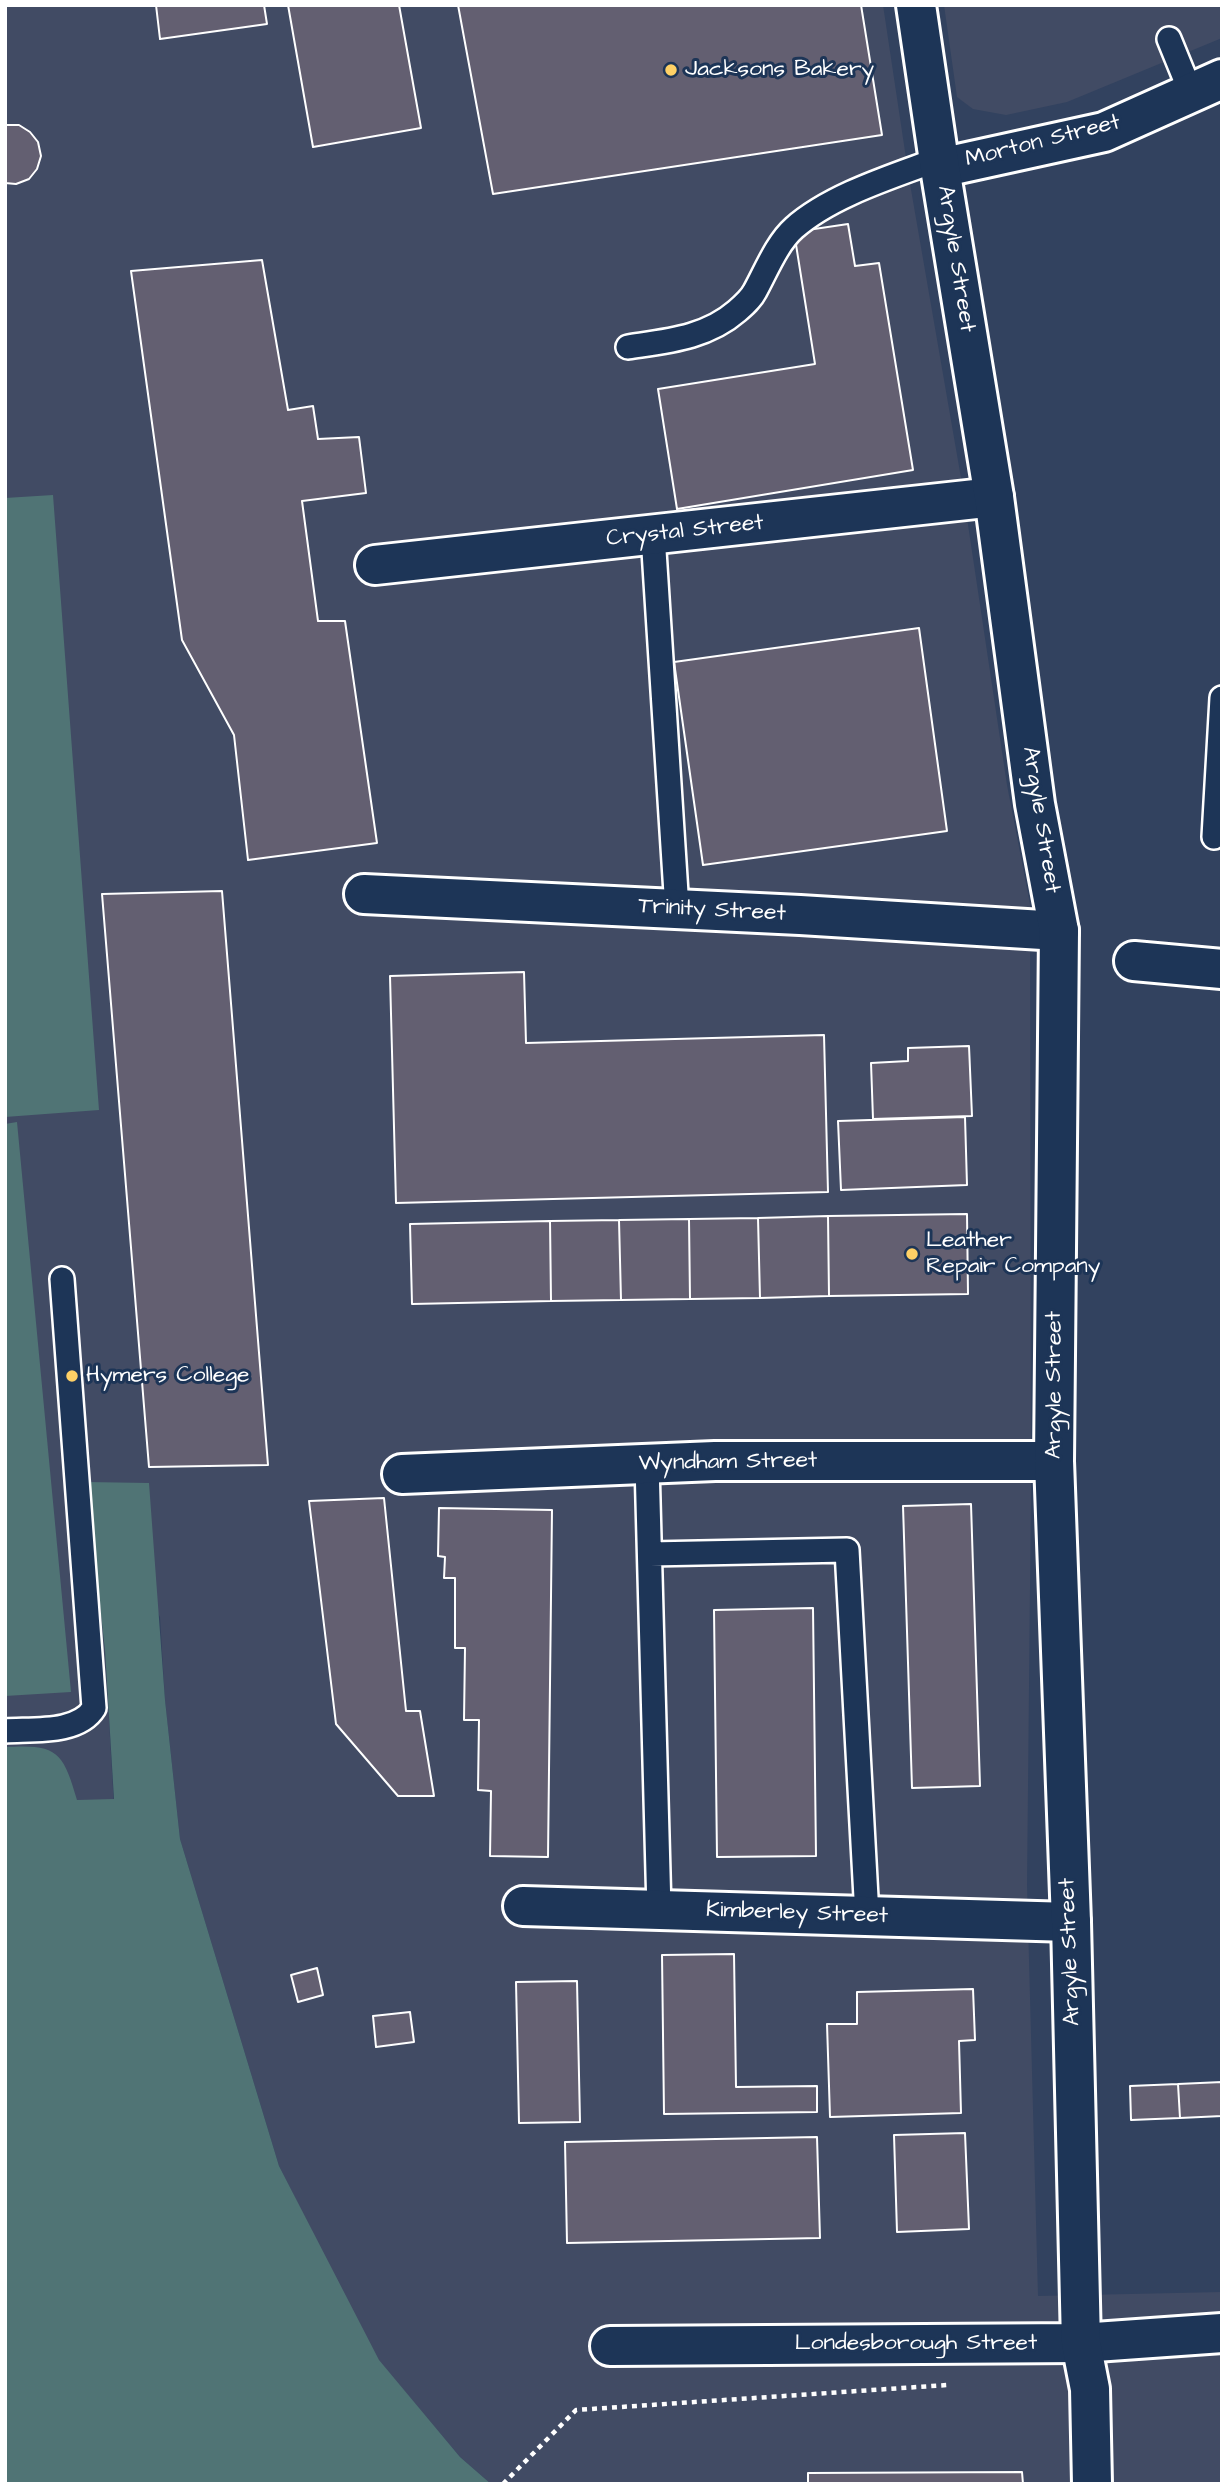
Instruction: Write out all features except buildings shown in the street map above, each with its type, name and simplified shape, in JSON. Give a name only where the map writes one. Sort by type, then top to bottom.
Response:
[{"type":"street","name":"Argyle Street","points":[[916,5],[994,497],[1035,804],[1059,932],[1054,1461],[1071,1922],[1081,2343],[1090,2389],[1091,2484]]},
{"type":"street","name":"Morton Street","points":[[940,164],[1104,132],[1206,86]]},
{"type":"street","name":"Crystal Street","points":[[374,565],[994,497]]},
{"type":"street","name":"Trinity Street","points":[[365,894],[1059,932]]},
{"type":"street","points":[[1135,961],[1222,969]]},
{"type":"street","name":"Wyndham Street","points":[[402,1474],[715,1461],[1054,1461]]},
{"type":"street","name":"Kimberley Street","points":[[523,1906],[1071,1922]]},
{"type":"street","name":"Londesborough Street","points":[[610,2346],[1081,2343],[1222,2333]]},
{"type":"lane","points":[[1169,39],[1206,86]]},
{"type":"lane","points":[[628,347],[675,340],[707,331],[725,321],[753,295],[773,258],[799,224],[855,191],[940,164]]},
{"type":"lane","points":[[653,535],[677,909]]},
{"type":"lane","points":[[1214,837],[1222,698]]},
{"type":"lane","points":[[5,1731],[75,1724],[89,1717],[94,1708],[62,1279]]},
{"type":"lane","points":[[647,1464],[659,1910]]},
{"type":"lane","points":[[650,1554],[847,1550],[867,1916]]},
{"type":"path","points":[[503,2484],[576,2410],[948,2385]]},
{"type":"shaded area","points":[[5,5],[883,5],[909,178],[961,478],[1007,785],[1030,904],[1031,1489],[1027,1885],[1038,2296],[1222,2292],[1222,2484],[491,2484],[460,2457],[374,2355],[279,2166],[180,1839],[165,1700],[160,1617],[86,1482],[105,1650],[115,1825],[5,2484]]},
{"type":"shaded area","points":[[944,5],[1222,5],[1222,38],[1067,102],[1006,115],[973,109],[957,97]]},
{"type":"green space","points":[[53,495],[99,1110],[5,1117],[5,498]]},
{"type":"green space","points":[[17,1122],[71,1692],[5,1696],[5,1124]]},
{"type":"green space","points":[[86,1482],[149,1483],[165,1700],[180,1839],[279,2166],[379,2360],[460,2457],[491,2484],[5,2484],[5,1747],[36,1747],[55,1754],[67,1771],[77,1800],[114,1799],[105,1650]]},
{"type":"place","name":"Jacksons Bakery","points":[[671,70]]},
{"type":"place","name":"Leather Repair Company","points":[[912,1254]]},
{"type":"place","name":"Hymers College","points":[[72,1376]]}]
